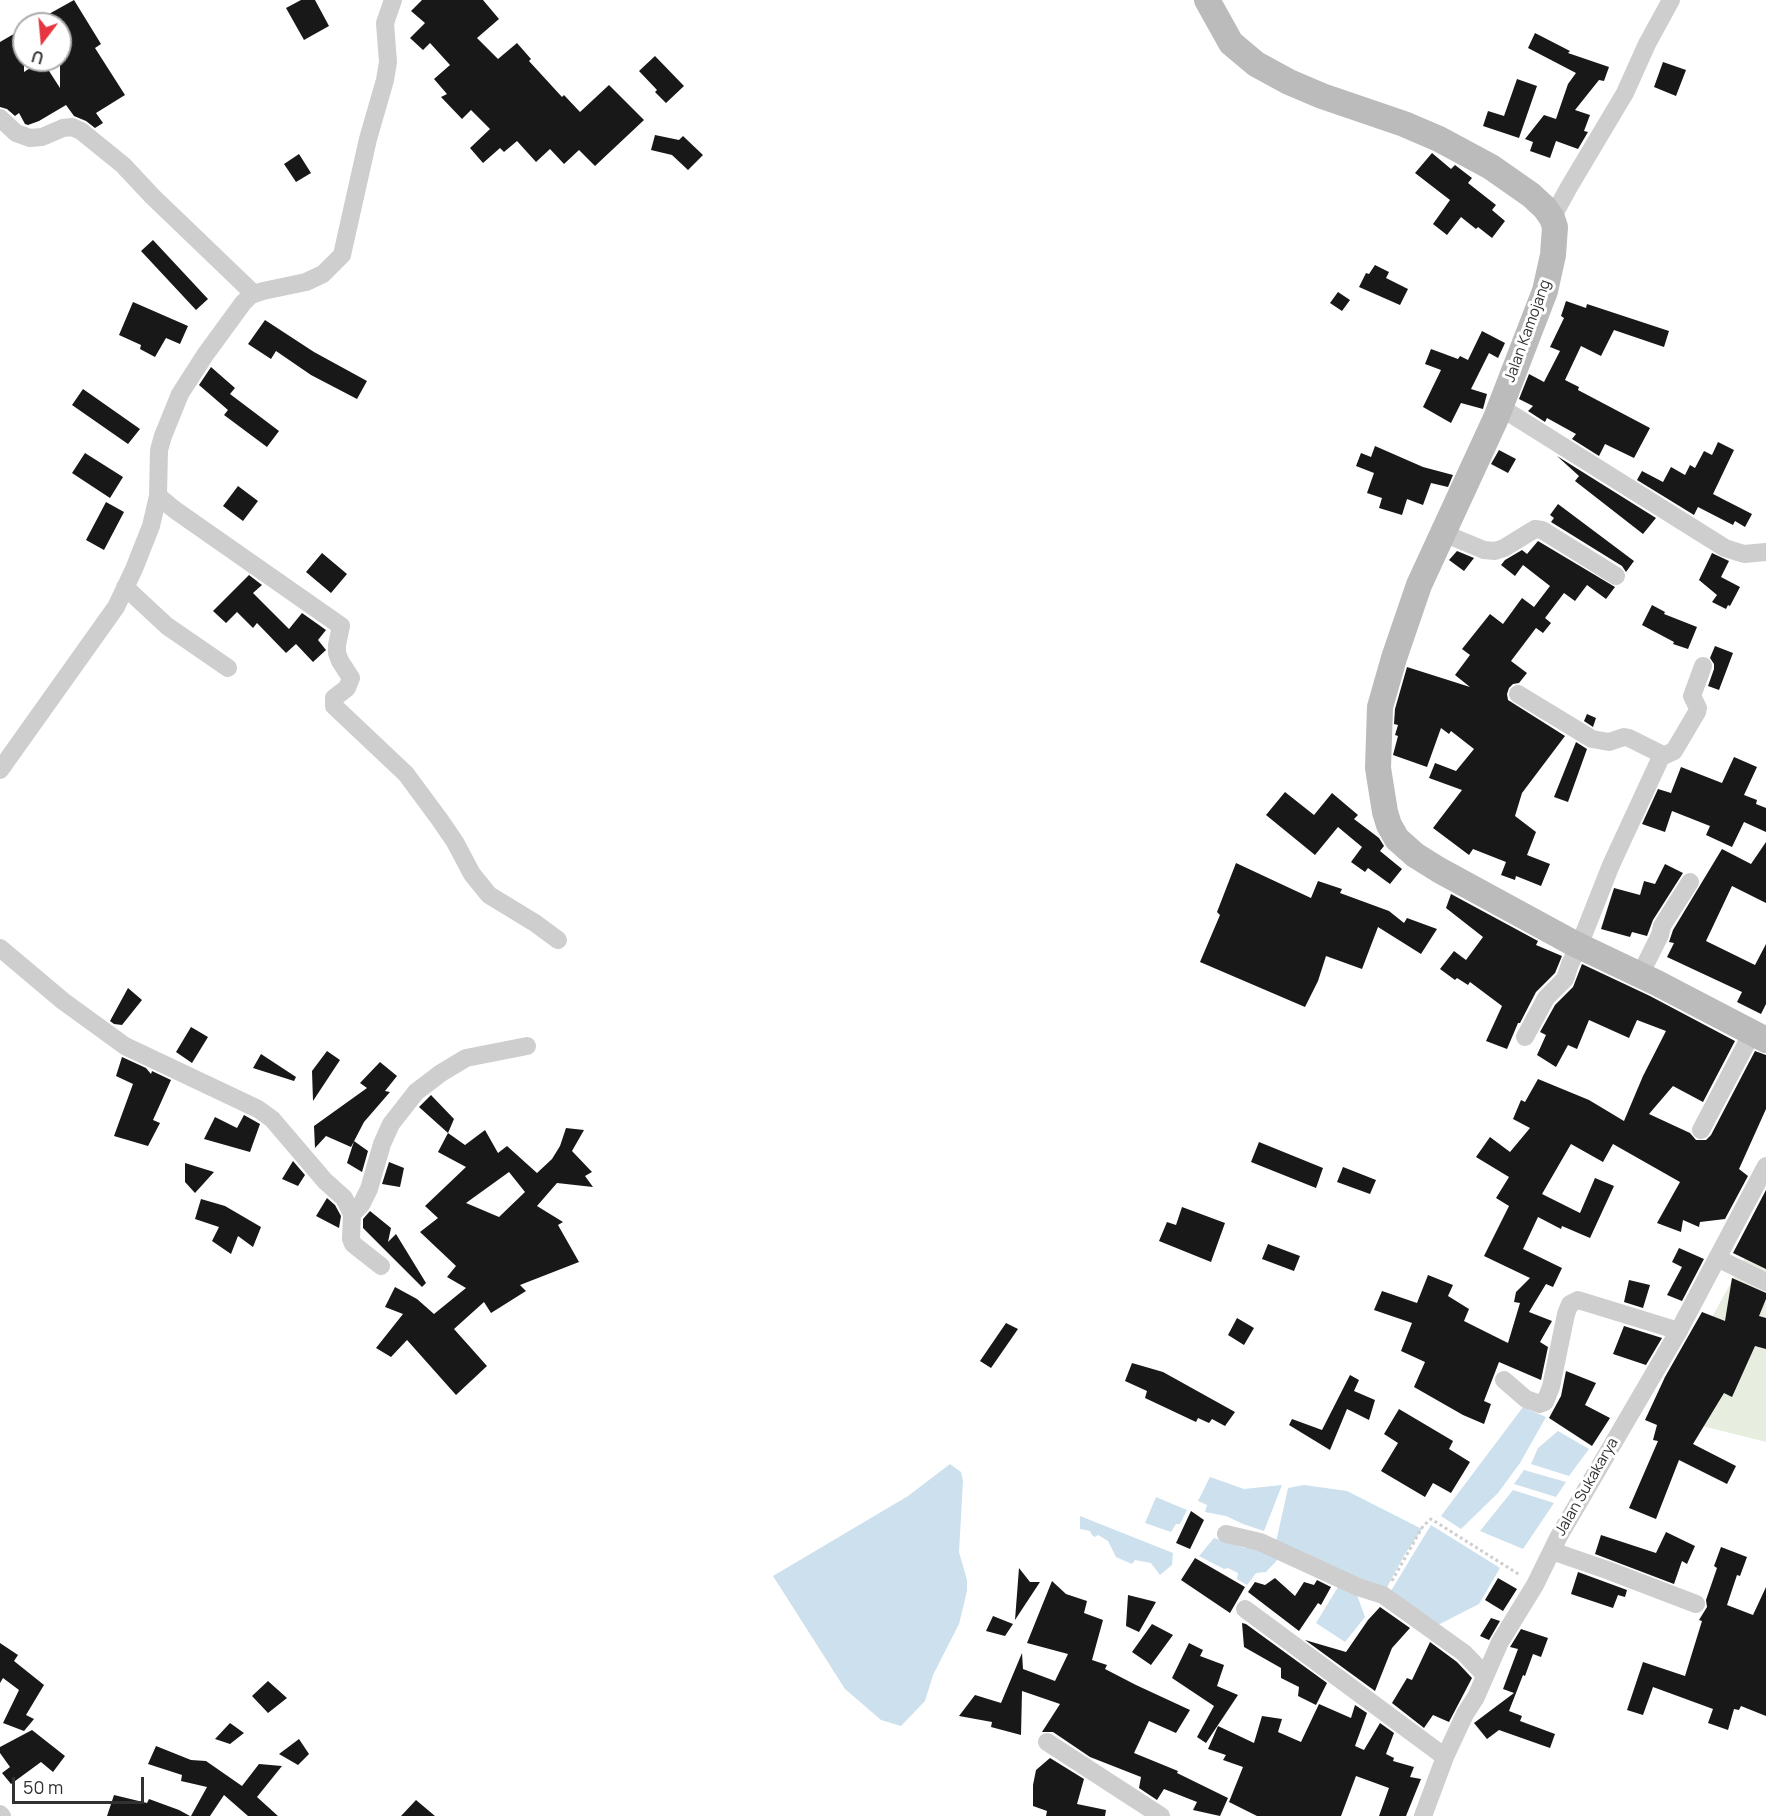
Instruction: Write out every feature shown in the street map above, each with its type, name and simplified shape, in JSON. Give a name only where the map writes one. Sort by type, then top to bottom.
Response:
[{"type":"main road","points":[[1206,0],[1231,43],[1256,64],[1322,96],[1404,124],[1439,139],[1499,173],[1531,195],[1552,218]]},
{"type":"main road","name":"Jalan Kamojang","points":[[1552,218],[1554,236],[1551,270],[1528,336],[1500,407],[1419,585],[1380,707],[1378,768],[1385,812],[1397,839],[1439,870],[1579,946],[1759,1036]]},
{"type":"street","points":[[0,770],[116,607],[151,526],[158,496],[159,450],[180,394],[243,303],[254,294],[306,282],[323,274],[342,255],[368,139],[385,80],[388,63],[385,23],[393,0]]},
{"type":"street","points":[[1552,218],[1625,93],[1647,44],[1671,0]]},
{"type":"street","points":[[0,118],[16,132],[30,138],[42,137],[63,128],[81,131],[123,165],[254,294]]},
{"type":"street","points":[[1500,407],[1725,548],[1744,554],[1766,552]]},
{"type":"street","points":[[158,496],[341,627],[337,652],[351,678],[347,688],[334,699],[334,706],[406,774],[455,842],[472,874],[489,895],[558,940]]},
{"type":"street","points":[[1443,533],[1484,550],[1495,551],[1535,530],[1542,530],[1616,576]]},
{"type":"street","points":[[125,587],[167,626],[228,669]]},
{"type":"street","points":[[1525,1037],[1546,998],[1565,980],[1636,807],[1659,759],[1674,752],[1697,712],[1698,708],[1692,696],[1703,666]]},
{"type":"street","points":[[1518,694],[1592,739],[1610,742],[1619,738],[1629,738],[1664,755]]},
{"type":"street","points":[[1640,975],[1660,935],[1662,926],[1690,882]]},
{"type":"street","points":[[0,948],[63,1001],[125,1046],[266,1114],[325,1181],[344,1198],[352,1214],[351,1239],[381,1266]]},
{"type":"street","points":[[1701,1130],[1759,1036]]},
{"type":"street","points":[[352,1214],[361,1205],[369,1189],[390,1124],[416,1092],[466,1058],[527,1046]]},
{"type":"street","name":"Jalan Sukakarya","points":[[1423,1816],[1445,1757],[1500,1642],[1535,1585],[1558,1536],[1678,1331],[1766,1166]]},
{"type":"street","points":[[1717,1258],[1766,1282]]},
{"type":"street","points":[[1504,1380],[1526,1400],[1540,1404],[1545,1402],[1551,1388],[1566,1314],[1570,1304],[1578,1300],[1678,1331]]},
{"type":"street","points":[[1226,1534],[1260,1542],[1358,1587],[1383,1595],[1464,1653],[1485,1675]]},
{"type":"street","points":[[1552,1551],[1696,1604]]},
{"type":"street","points":[[1245,1609],[1445,1757]]},
{"type":"street","points":[[1047,1742],[1161,1816]]},
{"type":"path","points":[[1383,1595],[1423,1526],[1431,1519],[1535,1585]]},
{"type":"shaded area","points":[[1766,1219],[1766,1442],[1658,1415]]},
{"type":"water","points":[[1523,1407],[1546,1417],[1520,1463],[1498,1493],[1461,1529],[1441,1516]]},
{"type":"water","points":[[1558,1431],[1589,1449],[1569,1476],[1531,1464],[1538,1448]]},
{"type":"water","points":[[950,1464],[961,1472],[963,1481],[959,1552],[967,1580],[967,1591],[959,1624],[933,1675],[925,1701],[901,1726],[881,1720],[845,1689],[773,1576],[908,1496]]},
{"type":"water","points":[[1524,1470],[1566,1482],[1556,1497],[1514,1484]]},
{"type":"water","points":[[1210,1477],[1244,1489],[1282,1485],[1264,1531],[1226,1516],[1205,1512],[1207,1505],[1198,1501]]},
{"type":"water","points":[[1304,1485],[1347,1491],[1422,1529],[1405,1554],[1384,1593],[1276,1542],[1288,1488]]},
{"type":"water","points":[[1513,1490],[1554,1503],[1523,1549],[1480,1531]]},
{"type":"water","points":[[1156,1497],[1187,1510],[1180,1524],[1176,1524],[1171,1532],[1145,1523]]},
{"type":"water","points":[[1080,1516],[1173,1553],[1172,1565],[1160,1575],[1151,1563],[1135,1560],[1132,1564],[1116,1557],[1108,1541],[1098,1535],[1095,1537],[1090,1531],[1080,1529]]},
{"type":"water","points":[[1431,1525],[1500,1568],[1479,1604],[1436,1626],[1389,1594]]},
{"type":"water","points":[[1214,1538],[1244,1548],[1259,1545],[1280,1557],[1266,1572],[1256,1573],[1247,1585],[1237,1579],[1238,1573],[1228,1568],[1224,1569],[1199,1556]]},
{"type":"water","points":[[1338,1587],[1357,1595],[1365,1617],[1345,1642],[1316,1623]]},
{"type":"building","points":[[74,0],[101,44],[95,48],[125,95],[96,113],[103,123],[95,128],[74,116],[66,105],[28,125],[19,113],[15,116],[7,109],[0,107],[0,42],[12,35],[12,72],[50,72],[60,88],[60,72],[72,72],[72,12],[52,12]]},
{"type":"building","points":[[301,0],[315,0],[329,26],[304,40],[286,8]]},
{"type":"building","points":[[422,0],[483,0],[499,19],[477,38],[498,59],[517,43],[531,59],[529,61],[562,97],[564,95],[580,112],[609,85],[644,120],[595,166],[579,150],[564,164],[550,149],[536,162],[517,141],[504,152],[500,148],[483,163],[470,148],[490,129],[471,110],[462,119],[441,97],[447,94],[434,79],[450,65],[430,43],[423,50],[410,38],[425,23],[411,11]]},
{"type":"building","points":[[1535,33],[1570,51],[1568,53],[1609,67],[1604,81],[1599,80],[1575,110],[1590,115],[1584,131],[1588,132],[1578,149],[1556,141],[1550,158],[1530,151],[1533,142],[1525,139],[1544,115],[1556,119],[1568,84],[1576,73],[1528,48]]},
{"type":"building","points":[[655,56],[684,86],[666,103],[639,71]]},
{"type":"building","points":[[1663,62],[1686,70],[1676,96],[1654,87]]},
{"type":"building","points":[[1517,79],[1537,86],[1519,138],[1483,126],[1488,111],[1504,116]]},
{"type":"building","points":[[655,135],[679,140],[683,136],[703,155],[688,170],[672,155],[651,150]]},
{"type":"building","points":[[1432,153],[1451,169],[1455,165],[1472,178],[1468,183],[1496,205],[1492,210],[1505,221],[1492,238],[1461,217],[1447,235],[1433,224],[1450,200],[1415,173]]},
{"type":"building","points":[[299,154],[311,173],[296,182],[284,164]]},
{"type":"building","points":[[153,240],[208,299],[196,310],[141,251]]},
{"type":"building","points":[[1375,265],[1389,272],[1386,278],[1408,289],[1400,305],[1359,287],[1366,273],[1369,274]]},
{"type":"building","points":[[1338,292],[1350,300],[1342,311],[1330,303]]},
{"type":"building","points":[[1566,301],[1586,308],[1587,304],[1669,331],[1664,347],[1614,330],[1601,356],[1581,346],[1565,380],[1579,387],[1578,390],[1650,428],[1634,458],[1605,444],[1599,456],[1572,439],[1576,434],[1547,418],[1545,422],[1528,411],[1533,406],[1519,399],[1529,374],[1544,382],[1560,351],[1550,347],[1564,318],[1561,316]]},
{"type":"building","points":[[133,302],[188,326],[180,344],[166,338],[155,357],[140,349],[141,345],[119,335]]},
{"type":"building","points":[[265,320],[314,352],[367,381],[357,399],[311,375],[276,351],[271,359],[248,344]]},
{"type":"building","points":[[1482,331],[1505,343],[1498,358],[1489,353],[1471,389],[1487,394],[1483,409],[1461,403],[1451,423],[1423,407],[1441,370],[1425,364],[1431,349],[1458,359],[1460,356],[1468,360]]},
{"type":"building","points":[[211,367],[235,388],[230,394],[279,431],[267,447],[224,415],[228,410],[199,385]]},
{"type":"building","points":[[83,389],[140,429],[128,444],[72,405]]},
{"type":"building","points":[[1718,442],[1734,450],[1713,494],[1752,514],[1745,527],[1735,521],[1733,525],[1698,507],[1694,515],[1637,480],[1642,471],[1663,482],[1671,467],[1685,475],[1690,465],[1695,468],[1704,451],[1712,455]]},
{"type":"building","points":[[1375,446],[1423,467],[1453,475],[1448,487],[1431,483],[1423,505],[1407,499],[1402,515],[1379,508],[1382,498],[1367,493],[1374,473],[1356,466],[1361,453],[1371,457]]},
{"type":"building","points":[[1499,450],[1516,459],[1508,473],[1491,464]]},
{"type":"building","points":[[85,453],[123,477],[110,498],[72,473]]},
{"type":"building","points":[[1557,456],[1656,518],[1643,534],[1575,481],[1579,476]]},
{"type":"building","points":[[238,486],[258,501],[243,521],[223,506]]},
{"type":"building","points":[[106,502],[124,512],[104,550],[86,540]]},
{"type":"building","points":[[1558,504],[1634,561],[1626,572],[1622,566],[1551,522],[1554,518],[1550,515]]},
{"type":"building","points":[[1538,541],[1615,587],[1606,599],[1587,585],[1575,601],[1564,593],[1545,618],[1551,623],[1543,633],[1536,628],[1511,661],[1527,673],[1519,683],[1509,688],[1508,700],[1565,736],[1522,793],[1515,816],[1536,832],[1527,855],[1550,864],[1541,886],[1516,876],[1515,880],[1501,875],[1506,862],[1473,849],[1469,855],[1433,828],[1462,790],[1429,778],[1435,763],[1456,771],[1474,749],[1451,731],[1449,734],[1441,728],[1427,767],[1393,755],[1398,736],[1395,735],[1398,725],[1394,724],[1395,709],[1407,667],[1470,687],[1455,675],[1470,655],[1462,649],[1490,614],[1503,624],[1522,598],[1534,607],[1550,586],[1523,565],[1515,576],[1501,565],[1522,550],[1527,554]]},
{"type":"building","points":[[1457,551],[1474,558],[1464,571],[1449,560]]},
{"type":"building","points":[[322,553],[347,574],[331,593],[306,572]]},
{"type":"building","points":[[1712,553],[1729,561],[1721,577],[1740,587],[1726,609],[1712,602],[1717,595],[1699,580]]},
{"type":"building","points":[[249,575],[262,585],[253,593],[289,629],[302,613],[326,630],[318,640],[326,650],[313,662],[296,644],[286,653],[257,623],[253,628],[237,612],[226,623],[213,611]]},
{"type":"building","points":[[1652,605],[1665,612],[1664,614],[1697,627],[1688,649],[1673,644],[1674,642],[1642,625]]},
{"type":"building","points":[[1715,646],[1733,653],[1719,690],[1708,686],[1714,669],[1710,658]]},
{"type":"building","points":[[1587,714],[1596,718],[1593,727],[1584,721]]},
{"type":"building","points":[[1576,742],[1587,749],[1568,802],[1554,797]]},
{"type":"building","points":[[1734,757],[1757,767],[1744,795],[1757,800],[1756,804],[1766,808],[1766,832],[1744,822],[1732,847],[1706,835],[1710,826],[1672,811],[1665,832],[1642,824],[1658,789],[1671,793],[1681,767],[1722,783]]},
{"type":"building","points":[[1285,792],[1314,815],[1332,793],[1358,815],[1354,819],[1379,838],[1384,846],[1380,851],[1402,869],[1390,884],[1368,868],[1365,872],[1351,862],[1362,847],[1338,827],[1315,855],[1266,815]]},
{"type":"building","points":[[1766,842],[1766,903],[1732,886],[1706,941],[1755,965],[1766,944],[1766,1004],[1761,1014],[1737,1002],[1742,992],[1667,957],[1674,943],[1669,942],[1673,930],[1722,849],[1751,864]]},
{"type":"building","points":[[1236,863],[1311,898],[1318,881],[1342,889],[1340,893],[1389,911],[1404,923],[1407,918],[1437,929],[1421,954],[1378,927],[1362,969],[1326,956],[1318,981],[1305,1007],[1200,962],[1220,915],[1217,912]]},
{"type":"building","points":[[1665,864],[1683,873],[1653,920],[1647,936],[1632,932],[1630,937],[1601,929],[1614,888],[1640,895],[1644,881],[1655,884]]},
{"type":"building","points":[[1451,894],[1538,941],[1536,945],[1562,956],[1555,973],[1536,992],[1518,1023],[1507,1049],[1486,1041],[1502,1006],[1470,982],[1468,985],[1457,978],[1455,980],[1440,969],[1454,951],[1466,960],[1483,937],[1446,908]]},
{"type":"building","points":[[1582,964],[1650,996],[1735,1041],[1703,1102],[1673,1086],[1649,1114],[1690,1133],[1696,1140],[1706,1140],[1711,1135],[1755,1051],[1766,1055],[1766,1109],[1739,1169],[1748,1176],[1725,1219],[1700,1222],[1699,1227],[1683,1220],[1681,1232],[1657,1223],[1680,1182],[1613,1144],[1603,1162],[1571,1144],[1542,1194],[1580,1213],[1595,1178],[1614,1186],[1590,1238],[1562,1226],[1561,1229],[1538,1217],[1523,1249],[1562,1268],[1553,1287],[1546,1284],[1529,1312],[1552,1321],[1540,1342],[1548,1347],[1541,1380],[1499,1362],[1484,1401],[1491,1404],[1484,1424],[1463,1415],[1414,1387],[1425,1362],[1401,1351],[1412,1323],[1374,1310],[1382,1291],[1417,1303],[1428,1275],[1453,1285],[1448,1296],[1469,1309],[1464,1321],[1508,1343],[1520,1303],[1514,1302],[1516,1292],[1530,1278],[1484,1256],[1509,1206],[1496,1198],[1509,1177],[1476,1157],[1490,1137],[1510,1152],[1530,1128],[1513,1119],[1521,1100],[1525,1102],[1538,1079],[1589,1100],[1624,1121],[1643,1076],[1666,1031],[1637,1020],[1629,1038],[1589,1020],[1577,1049],[1568,1045],[1556,1067],[1537,1055],[1546,1035],[1540,1032],[1555,1005],[1573,987]]},
{"type":"building","points":[[128,988],[142,1000],[122,1025],[114,1024],[110,1021]]},
{"type":"building","points":[[191,1027],[208,1037],[192,1063],[176,1052]]},
{"type":"building","points":[[327,1051],[340,1060],[313,1101],[312,1071]]},
{"type":"building","points":[[261,1054],[296,1077],[294,1081],[253,1068]]},
{"type":"building","points":[[122,1057],[146,1068],[151,1074],[152,1071],[171,1080],[153,1120],[160,1123],[148,1146],[114,1136],[133,1084],[116,1076]]},
{"type":"building","points":[[380,1062],[397,1076],[385,1091],[390,1092],[364,1122],[351,1147],[326,1136],[315,1148],[314,1126],[367,1088],[360,1083]]},
{"type":"building","points":[[431,1095],[454,1119],[448,1133],[419,1107]]},
{"type":"building","points":[[244,1115],[260,1124],[250,1152],[204,1139],[215,1117],[237,1128]]},
{"type":"building","points":[[566,1128],[584,1130],[572,1151],[592,1172],[585,1176],[593,1187],[557,1183],[537,1206],[563,1222],[558,1225],[579,1262],[520,1285],[526,1291],[491,1313],[484,1302],[454,1329],[487,1366],[456,1395],[407,1340],[391,1357],[376,1348],[403,1314],[385,1307],[395,1287],[417,1299],[434,1314],[466,1288],[447,1277],[456,1266],[420,1232],[438,1218],[425,1206],[466,1167],[438,1152],[448,1133],[465,1145],[485,1130],[498,1153],[507,1146],[537,1173],[552,1159],[560,1146]],"holes":[[[509,1172],[525,1192],[499,1217],[466,1203]]]},
{"type":"building","points":[[354,1141],[368,1151],[362,1172],[347,1163]]},
{"type":"building","points":[[1259,1142],[1323,1168],[1316,1188],[1251,1162]]},
{"type":"building","points":[[293,1161],[305,1175],[298,1186],[282,1179]]},
{"type":"building","points":[[389,1162],[404,1168],[400,1187],[382,1184]]},
{"type":"building","points":[[185,1163],[214,1172],[195,1193],[185,1182]]},
{"type":"building","points":[[1343,1167],[1376,1180],[1370,1194],[1337,1182]]},
{"type":"building","points":[[1766,1190],[1766,1269],[1733,1253]]},
{"type":"building","points":[[327,1198],[335,1205],[341,1216],[339,1228],[316,1216]]},
{"type":"building","points":[[201,1199],[225,1206],[261,1227],[253,1247],[238,1236],[231,1254],[212,1241],[219,1227],[195,1219]]},
{"type":"building","points":[[1182,1207],[1225,1223],[1211,1262],[1159,1241],[1167,1222],[1176,1225]]},
{"type":"building","points":[[370,1211],[391,1228],[388,1242],[396,1234],[426,1283],[422,1287],[363,1228],[363,1219]]},
{"type":"building","points":[[1268,1244],[1300,1256],[1294,1271],[1262,1259]]},
{"type":"building","points":[[1679,1248],[1704,1259],[1682,1301],[1667,1295],[1682,1267],[1672,1262]]},
{"type":"building","points":[[1732,1278],[1766,1293],[1759,1316],[1766,1318],[1766,1349],[1755,1346],[1732,1397],[1724,1393],[1693,1444],[1736,1466],[1727,1484],[1679,1460],[1656,1519],[1629,1508],[1658,1441],[1653,1440],[1657,1425],[1645,1420],[1665,1377],[1702,1312],[1725,1321]]},
{"type":"building","points":[[1629,1280],[1650,1285],[1643,1308],[1624,1302]]},
{"type":"building","points":[[1237,1318],[1254,1328],[1244,1345],[1228,1335]]},
{"type":"building","points":[[1006,1323],[1018,1329],[991,1368],[980,1361]]},
{"type":"building","points":[[1624,1326],[1662,1338],[1646,1365],[1613,1354]]},
{"type":"building","points":[[1132,1363],[1163,1372],[1235,1412],[1225,1426],[1212,1419],[1209,1423],[1198,1418],[1196,1422],[1145,1398],[1147,1391],[1125,1381]]},
{"type":"building","points":[[1566,1371],[1596,1383],[1585,1405],[1610,1418],[1592,1446],[1549,1418],[1561,1396]]},
{"type":"building","points":[[1350,1375],[1359,1380],[1354,1391],[1375,1400],[1369,1420],[1347,1409],[1330,1450],[1289,1425],[1292,1419],[1322,1430]]},
{"type":"building","points":[[1399,1409],[1453,1441],[1449,1449],[1470,1462],[1451,1493],[1433,1483],[1425,1497],[1381,1471],[1398,1443],[1384,1434]]},
{"type":"building","points":[[1191,1511],[1204,1520],[1190,1549],[1176,1543]]},
{"type":"building","points":[[1666,1532],[1695,1546],[1687,1564],[1682,1561],[1674,1584],[1595,1554],[1601,1535],[1656,1553]]},
{"type":"building","points":[[1721,1547],[1747,1557],[1740,1576],[1737,1575],[1727,1605],[1753,1615],[1766,1587],[1766,1716],[1741,1706],[1739,1710],[1734,1709],[1728,1730],[1708,1723],[1713,1709],[1653,1687],[1643,1715],[1627,1710],[1643,1662],[1685,1676],[1702,1621],[1699,1620],[1707,1607],[1706,1600],[1717,1568],[1714,1566]]},
{"type":"building","points":[[1195,1558],[1245,1587],[1230,1613],[1181,1580]]},
{"type":"building","points":[[1019,1568],[1030,1582],[1040,1582],[1015,1620]]},
{"type":"building","points":[[1578,1572],[1627,1590],[1625,1597],[1618,1595],[1613,1608],[1571,1594]]},
{"type":"building","points":[[1275,1578],[1295,1596],[1304,1582],[1314,1585],[1317,1580],[1331,1587],[1321,1605],[1318,1603],[1299,1631],[1248,1592],[1255,1582],[1265,1585]]},
{"type":"building","points":[[1498,1578],[1517,1589],[1503,1611],[1485,1600]]},
{"type":"building","points":[[1052,1581],[1066,1594],[1087,1601],[1084,1613],[1103,1620],[1092,1660],[1107,1665],[1105,1669],[1190,1710],[1176,1733],[1149,1721],[1134,1753],[1178,1771],[1177,1773],[1228,1798],[1220,1816],[1193,1810],[1197,1802],[1164,1789],[1157,1800],[1139,1788],[1141,1777],[1090,1757],[1053,1732],[1042,1732],[1060,1704],[1022,1691],[1021,1735],[991,1727],[992,1722],[959,1716],[975,1695],[1001,1703],[1022,1653],[1023,1669],[1055,1681],[1068,1654],[1027,1643]]},
{"type":"building","points":[[1128,1595],[1156,1602],[1139,1632],[1126,1626]]},
{"type":"building","points":[[1380,1607],[1410,1628],[1392,1648],[1375,1691],[1305,1640],[1346,1652]]},
{"type":"building","points":[[993,1616],[1013,1624],[1005,1636],[986,1631]]},
{"type":"building","points":[[1491,1618],[1500,1621],[1489,1640],[1480,1636]]},
{"type":"building","points":[[1242,1623],[1327,1683],[1316,1705],[1298,1696],[1299,1687],[1281,1678],[1281,1668],[1244,1647]]},
{"type":"building","points":[[1152,1624],[1173,1635],[1151,1665],[1132,1652]]},
{"type":"building","points":[[1521,1629],[1548,1638],[1541,1657],[1533,1654],[1509,1711],[1522,1716],[1520,1721],[1555,1734],[1550,1748],[1499,1730],[1487,1739],[1474,1723],[1514,1693],[1503,1689],[1518,1649],[1510,1647]]},
{"type":"building","points":[[1430,1642],[1457,1662],[1472,1678],[1449,1722],[1433,1715],[1424,1728],[1392,1703],[1407,1678],[1412,1680]]},
{"type":"building","points":[[0,1643],[18,1655],[14,1661],[44,1685],[26,1715],[34,1719],[24,1731],[3,1723],[19,1690],[3,1678],[0,1683]]},
{"type":"building","points":[[1189,1643],[1203,1650],[1200,1656],[1224,1665],[1217,1686],[1238,1695],[1206,1743],[1197,1737],[1214,1706],[1172,1678]]},
{"type":"building","points":[[268,1681],[287,1698],[268,1713],[252,1696]]},
{"type":"building","points":[[1319,1704],[1351,1718],[1355,1705],[1367,1713],[1355,1746],[1364,1750],[1380,1723],[1394,1733],[1386,1754],[1394,1758],[1393,1761],[1414,1767],[1410,1777],[1421,1779],[1406,1816],[1379,1816],[1389,1788],[1356,1776],[1341,1816],[1257,1816],[1229,1802],[1243,1767],[1223,1760],[1226,1755],[1208,1749],[1218,1726],[1254,1743],[1262,1716],[1282,1719],[1278,1732],[1301,1742]]},
{"type":"building","points":[[230,1723],[244,1733],[230,1744],[215,1739]]},
{"type":"building","points":[[32,1730],[65,1756],[53,1772],[41,1762],[11,1784],[2,1773],[10,1767],[0,1753],[0,1747]]},
{"type":"building","points":[[299,1739],[309,1754],[298,1765],[279,1754]]},
{"type":"building","points":[[156,1746],[191,1760],[206,1761],[242,1786],[259,1764],[282,1766],[257,1797],[278,1816],[248,1816],[224,1795],[210,1816],[191,1816],[207,1787],[181,1781],[182,1775],[148,1764]]},
{"type":"building","points":[[1050,1758],[1084,1779],[1077,1804],[1106,1810],[1105,1816],[1046,1816],[1047,1811],[1033,1806],[1036,1770]]},
{"type":"building","points":[[114,1795],[147,1803],[149,1799],[190,1816],[107,1816]]},
{"type":"building","points":[[416,1800],[435,1816],[401,1816]]}]
